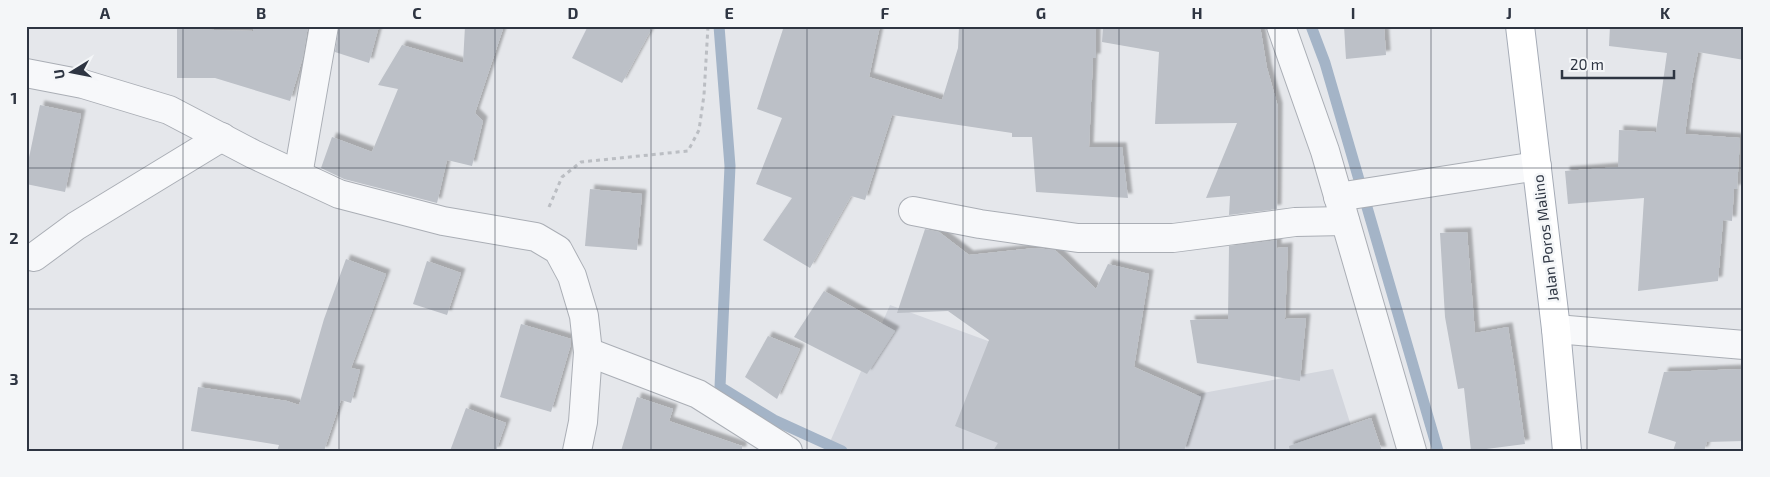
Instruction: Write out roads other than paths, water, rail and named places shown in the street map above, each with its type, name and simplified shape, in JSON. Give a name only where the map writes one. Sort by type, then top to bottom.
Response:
[{"type":"main road","name":"Jalan Poros Malino","points":[[1520,26],[1556,329],[1568,451]]},
{"type":"street","points":[[298,175],[324,26]]},
{"type":"street","points":[[1281,26],[1325,151],[1412,451]]},
{"type":"street","points":[[26,73],[83,84],[168,110],[253,154],[339,194],[433,219],[536,237],[558,250],[572,276],[584,316],[588,352],[583,422],[577,451]]},
{"type":"street","points":[[34,257],[76,226],[222,137]]},
{"type":"street","points":[[913,211],[980,224],[1078,238],[1173,238],[1295,222],[1342,209],[1537,166]]},
{"type":"street","points":[[1556,329],[1744,344]]},
{"type":"street","points":[[588,352],[698,394],[788,451]]},
{"type":"waterway","points":[[719,26],[730,166],[720,387],[774,420],[842,451]]},
{"type":"waterway","points":[[1311,26],[1325,63],[1438,451]]}]
